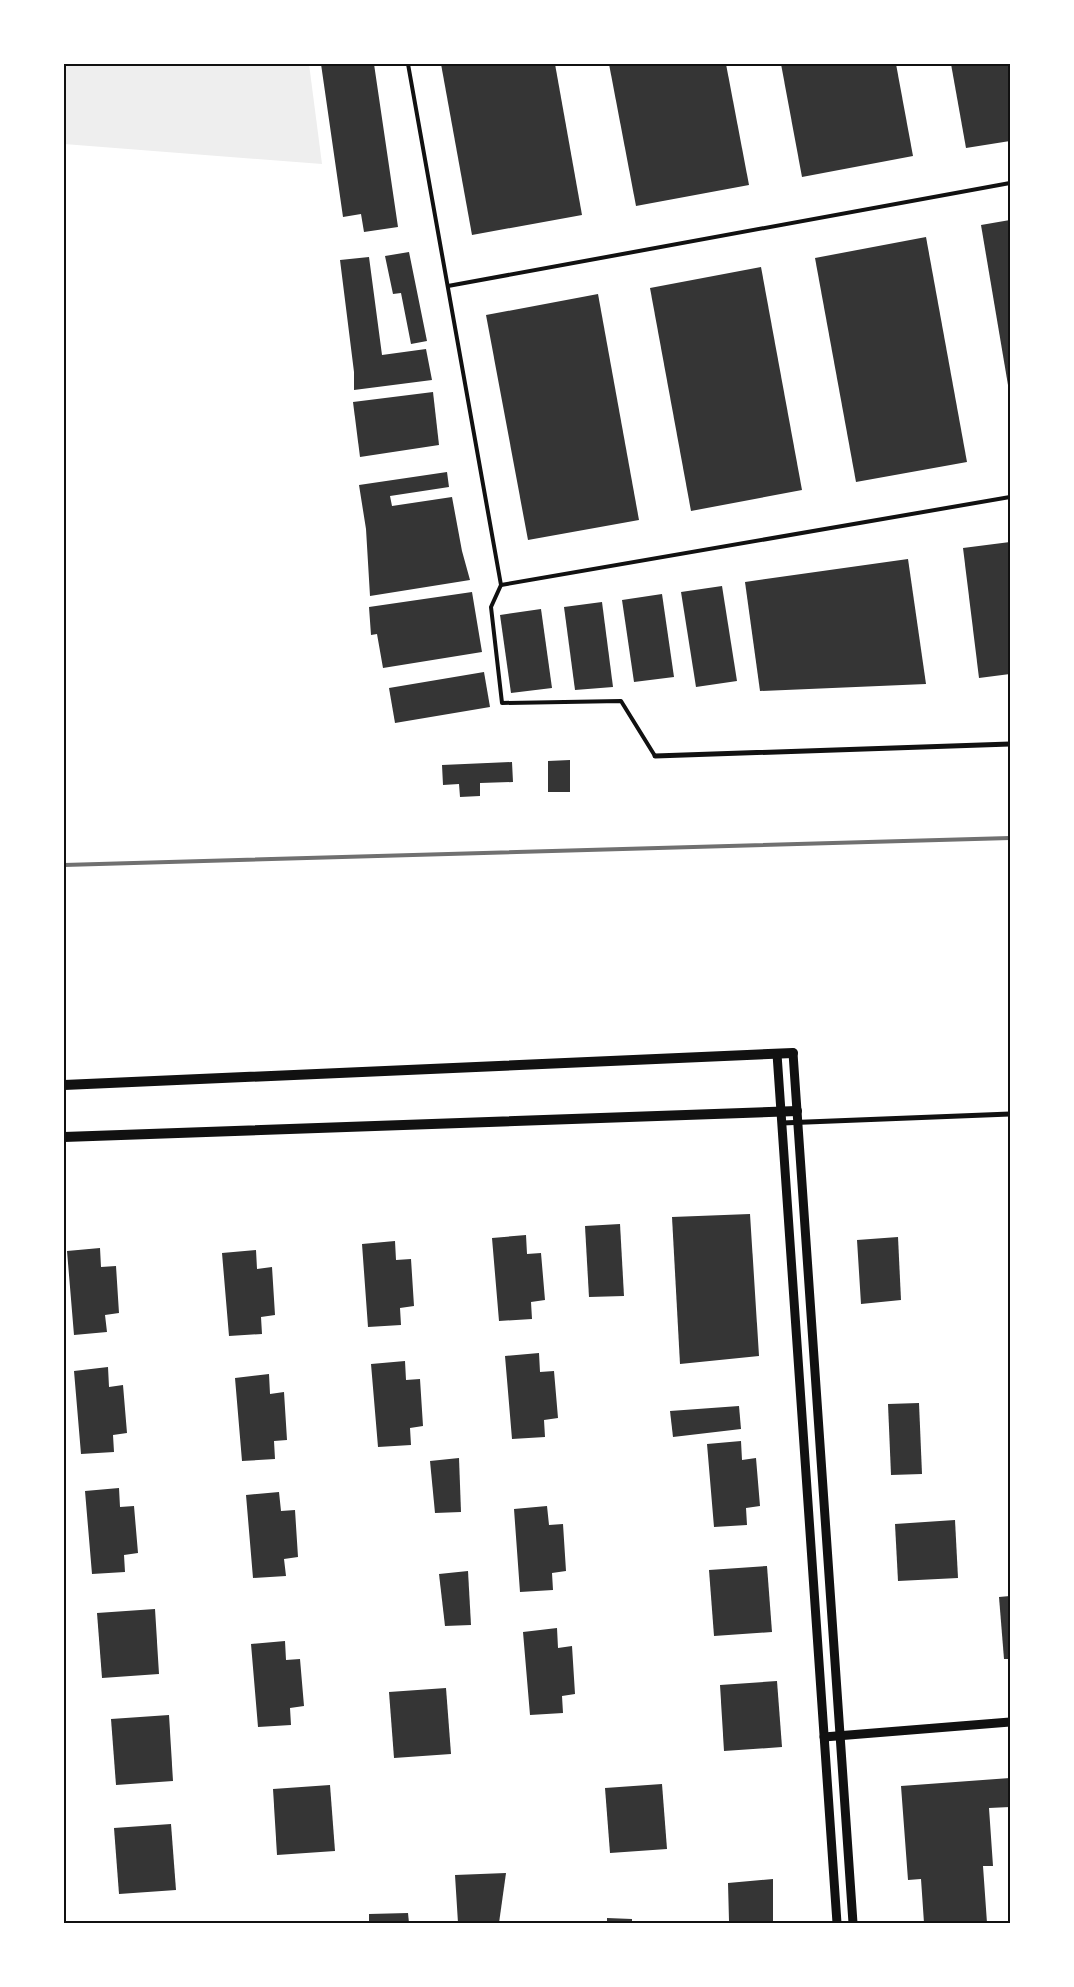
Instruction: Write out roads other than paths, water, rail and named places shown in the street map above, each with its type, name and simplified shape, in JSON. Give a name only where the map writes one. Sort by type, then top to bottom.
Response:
[{"type":"main road","points":[[64,1085],[793,1053]]},
{"type":"main road","points":[[64,1137],[797,1111]]},
{"type":"street","points":[[655,756],[1010,744]]},
{"type":"street","points":[[793,1053],[853,1923]]},
{"type":"street","points":[[777,1054],[837,1923]]},
{"type":"street","points":[[782,1124],[1010,1114]]},
{"type":"street","points":[[824,1737],[1010,1722]]},
{"type":"lane","points":[[408,64],[501,585],[491,607],[502,703],[621,701],[655,756]]},
{"type":"lane","points":[[448,286],[1010,183]]},
{"type":"lane","points":[[501,585],[1010,497]]},
{"type":"railway","points":[[64,865],[1010,838]]}]
